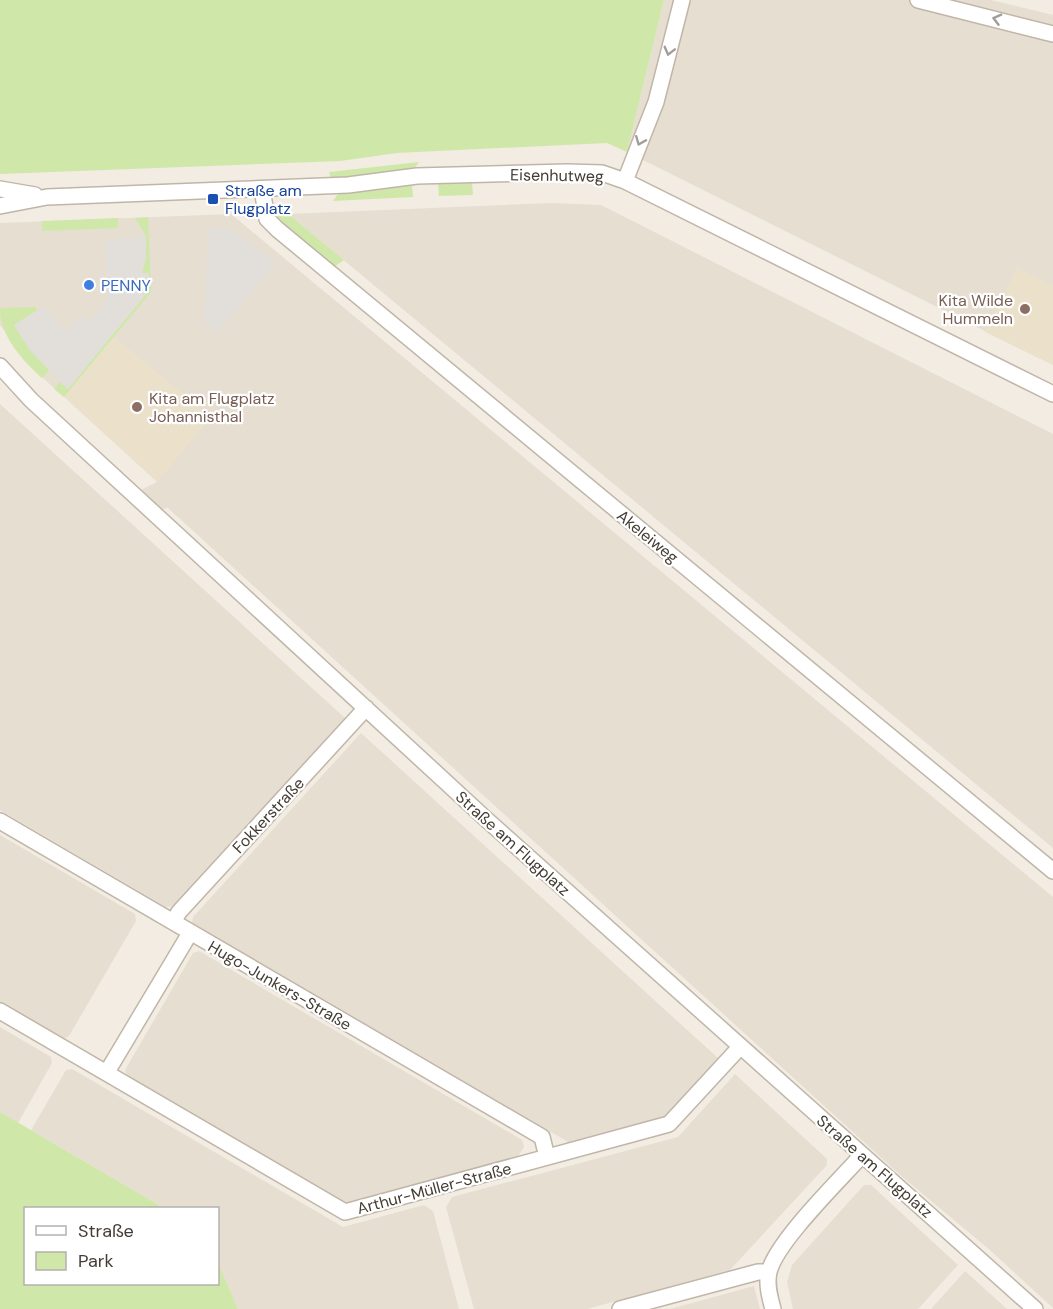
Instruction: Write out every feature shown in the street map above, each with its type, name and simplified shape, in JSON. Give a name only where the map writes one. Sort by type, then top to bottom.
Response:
[{"type":"street","points":[[625,180],[656,102],[682,0]]},
{"type":"street","points":[[918,0],[1053,34]]},
{"type":"street","name":"Eisenhutweg","points":[[0,206],[47,197],[348,185],[417,176],[602,173],[625,180],[1053,394]]},
{"type":"street","name":"Eisenhutweg","points":[[0,189],[47,197]]},
{"type":"street","name":"Akeleiweg","points":[[262,189],[267,219],[277,229],[1053,871]]},
{"type":"street","name":"Straße am Flugplatz","points":[[2,372],[366,708],[740,1047],[909,1194],[1035,1309]]},
{"type":"street","name":"Fokkerstraße","points":[[172,922],[178,912],[366,708]]},
{"type":"street","name":"Hugo-Junkers-Straße","points":[[0,821],[542,1137],[547,1157]]},
{"type":"street","points":[[107,1072],[190,933]]},
{"type":"street","name":"Arthur-Müller-Straße","points":[[0,1011],[345,1212],[669,1124],[740,1047]]},
{"type":"street","points":[[773,1309],[768,1284],[769,1272],[779,1249],[862,1155]]},
{"type":"street","points":[[620,1309],[758,1272],[769,1272]]},
{"type":"shaded area","points":[[664,0],[991,0],[1053,15],[1053,365],[627,152]]},
{"type":"shaded area","points":[[551,203],[601,205],[1053,434],[1053,848],[288,214]]},
{"type":"shaded area","points":[[231,214],[1053,897],[1053,1308],[991,1251],[899,1174],[168,508],[162,509],[141,490],[157,482],[114,337],[64,397],[34,370],[0,325],[0,223]]},
{"type":"shaded area","points":[[230,228],[276,262],[217,334],[204,322],[209,229]]},
{"type":"shaded area","points":[[146,236],[146,258],[142,273],[149,273],[149,286],[140,287],[147,293],[68,389],[30,350],[14,325],[44,306],[66,333],[81,315],[90,321],[107,300],[106,240]]},
{"type":"shaded area","name":"Kita Wilde Hummeln","points":[[1017,268],[1053,286],[1053,365],[985,332]]},
{"type":"shaded area","name":"Kita am Flugplatz Johannisthal","points":[[114,337],[211,417],[157,482],[64,397]]},
{"type":"shaded area","points":[[0,404],[345,718],[173,906],[166,907],[0,810]]},
{"type":"shaded area","points":[[361,733],[719,1059],[665,1117],[570,1143],[192,923],[193,917]]},
{"type":"shaded area","points":[[0,835],[135,914],[136,921],[69,1036],[63,1039],[0,1002]]},
{"type":"shaded area","points":[[199,951],[522,1140],[524,1147],[517,1158],[350,1203],[342,1201],[127,1076],[125,1070],[193,953]]},
{"type":"shaded area","points":[[0,1027],[51,1057],[52,1063],[18,1123],[0,1112]]},
{"type":"shaded area","points":[[72,1069],[343,1227],[424,1205],[433,1211],[459,1309],[238,1309],[219,1264],[219,1207],[162,1207],[31,1130],[66,1070]]},
{"type":"shaded area","points":[[735,1074],[827,1159],[827,1165],[730,1270],[587,1309],[474,1309],[446,1207],[452,1197],[678,1137]]},
{"type":"shaded area","points":[[864,1185],[871,1185],[958,1265],[918,1309],[793,1309],[787,1282],[792,1265]]},
{"type":"shaded area","points":[[965,1271],[1007,1309],[931,1309]]},
{"type":"shaded area","points":[[754,1286],[760,1309],[670,1309]]},
{"type":"green space","points":[[0,0],[664,0],[627,152],[607,143],[397,153],[340,161],[0,174]]},
{"type":"green space","points":[[419,162],[414,169],[342,178],[331,179],[329,172]]},
{"type":"green space","points":[[472,183],[473,195],[439,196],[438,184]]},
{"type":"green space","points":[[412,185],[413,197],[333,201],[338,194]]},
{"type":"green space","points":[[286,212],[344,260],[334,267],[275,217],[274,213]]},
{"type":"green space","points":[[148,217],[151,292],[64,397],[54,389],[60,382],[68,389],[146,293],[139,286],[149,286],[142,273],[146,236],[135,218]]},
{"type":"green space","points":[[118,218],[118,228],[42,231],[42,221]]},
{"type":"green space","points":[[36,307],[37,311],[14,325],[30,350],[49,370],[42,378],[20,355],[8,338],[0,308]]},
{"type":"green space","points":[[0,1112],[162,1207],[24,1207],[24,1285],[219,1285],[219,1264],[238,1309],[0,1309]]},
{"type":"place","name":"Straße am Flugplatz","points":[[213,199]]},
{"type":"place","name":"PENNY","points":[[89,285]]},
{"type":"place","name":"Kita Wilde Hummeln","points":[[1025,309]]},
{"type":"place","name":"Kita am Flugplatz Johannisthal","points":[[137,407]]}]
